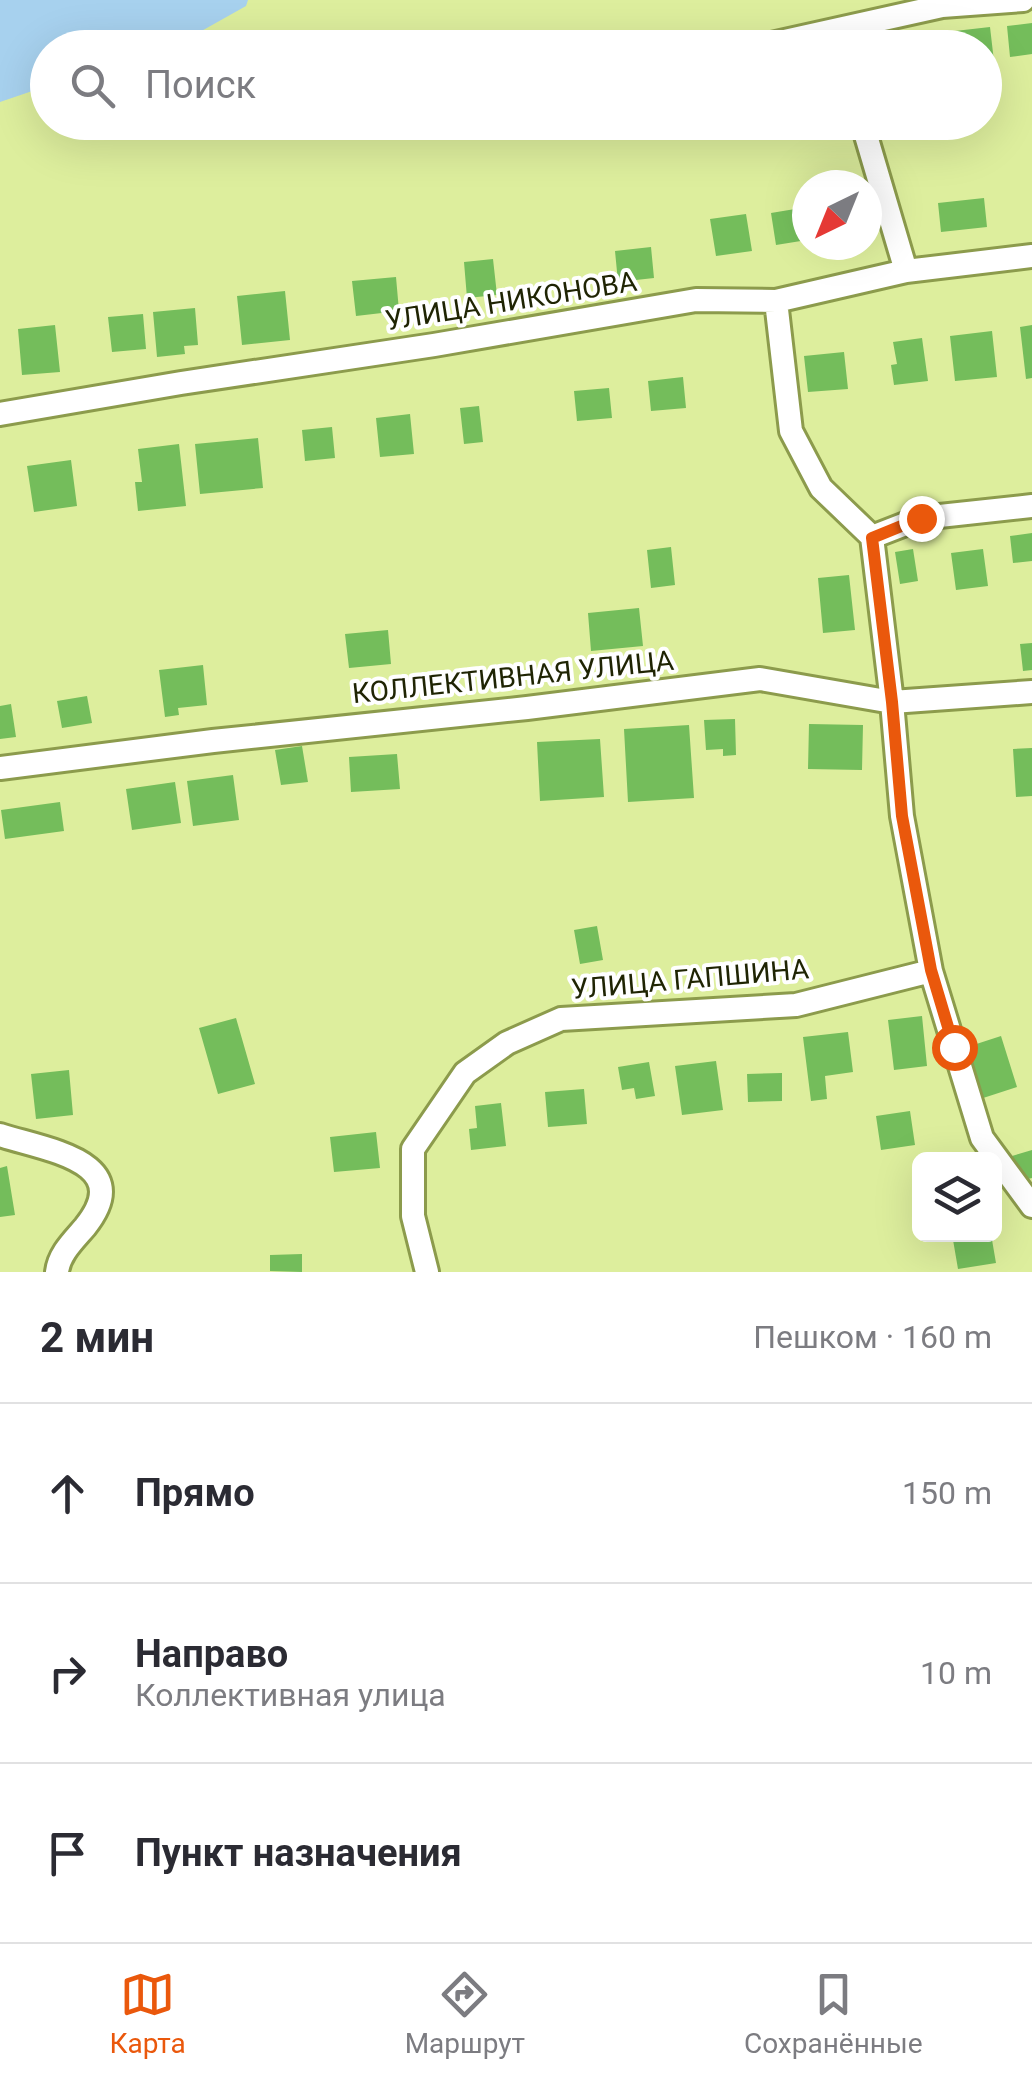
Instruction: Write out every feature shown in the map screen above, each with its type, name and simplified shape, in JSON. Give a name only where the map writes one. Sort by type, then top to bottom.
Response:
[{"type":"street","points":[[863,30],[942,6],[1023,0]]},
{"type":"street","points":[[867,140],[906,272]]},
{"type":"street","name":"УЛИЦА НИКОНОВА","points":[[0,414],[696,300],[776,301],[906,272],[1032,256]]},
{"type":"street","points":[[776,301],[791,431],[821,488],[872,538],[902,816],[931,970],[982,1138],[1032,1206]]},
{"type":"street","points":[[872,538],[921,518],[1032,506]]},
{"type":"street","name":"КОЛЛЕКТИВНАЯ УЛИЦА","points":[[0,768],[213,740],[760,679],[892,702],[1032,692]]},
{"type":"street","name":"УЛИЦА ГАПШИНА","points":[[427,1272],[413,1216],[413,1149],[466,1072],[507,1043],[562,1020],[796,1005],[931,970]]},
{"type":"street","points":[[0,1135],[76,1160],[94,1172],[103,1188],[100,1204],[58,1260],[57,1272]]},
{"type":"water","points":[[0,0],[248,0],[246,6],[203,30],[30,30],[30,92],[0,102]]},
{"type":"building","points":[[1032,23],[1032,54],[1010,57],[1007,26]]},
{"type":"building","points":[[984,198],[987,227],[941,232],[938,203]]},
{"type":"building","points":[[792,210],[792,242],[776,245],[771,213]]},
{"type":"building","points":[[746,214],[752,251],[716,256],[710,219]]},
{"type":"building","points":[[651,247],[654,278],[618,282],[615,251]]},
{"type":"building","points":[[493,259],[497,295],[467,298],[464,262]]},
{"type":"building","points":[[396,277],[399,311],[356,316],[352,281]]},
{"type":"building","points":[[285,291],[290,340],[242,345],[237,296]]},
{"type":"building","points":[[195,308],[198,345],[184,346],[185,354],[157,357],[153,312]]},
{"type":"building","points":[[143,314],[146,349],[112,352],[108,317]]},
{"type":"building","points":[[55,325],[60,372],[22,375],[18,329]]},
{"type":"building","points":[[1032,325],[1032,378],[1026,379],[1020,327]]},
{"type":"building","points":[[992,331],[997,377],[955,381],[950,336]]},
{"type":"building","points":[[922,338],[928,381],[894,385],[891,365],[897,364],[893,342]]},
{"type":"building","points":[[844,352],[848,389],[808,392],[804,356]]},
{"type":"building","points":[[683,377],[686,408],[651,411],[648,381]]},
{"type":"building","points":[[609,388],[612,418],[577,421],[574,391]]},
{"type":"building","points":[[479,406],[483,442],[464,444],[460,408]]},
{"type":"building","points":[[410,414],[414,454],[380,457],[376,418]]},
{"type":"building","points":[[332,427],[335,458],[305,461],[302,430]]},
{"type":"building","points":[[258,438],[263,488],[200,494],[195,444]]},
{"type":"building","points":[[179,444],[186,506],[138,511],[135,482],[142,482],[138,449]]},
{"type":"building","points":[[71,460],[77,506],[34,512],[27,466]]},
{"type":"building","points":[[1032,533],[1032,561],[1013,563],[1010,536]]},
{"type":"building","points":[[671,547],[675,585],[651,588],[647,550]]},
{"type":"building","points":[[913,549],[918,581],[900,584],[895,552]]},
{"type":"building","points":[[983,549],[988,586],[956,590],[951,553]]},
{"type":"building","points":[[849,575],[855,630],[823,633],[818,578]]},
{"type":"building","points":[[639,608],[643,646],[591,651],[588,613]]},
{"type":"building","points":[[388,630],[391,664],[349,668],[345,634]]},
{"type":"building","points":[[1032,643],[1032,670],[1023,671],[1020,644]]},
{"type":"building","points":[[203,665],[207,705],[178,708],[179,715],[165,717],[159,670]]},
{"type":"building","points":[[87,696],[92,723],[62,728],[57,701]]},
{"type":"building","points":[[11,704],[16,737],[0,739],[0,706]]},
{"type":"building","points":[[735,719],[736,755],[723,756],[723,749],[706,750],[704,720]]},
{"type":"building","points":[[809,724],[863,725],[862,770],[808,769]]},
{"type":"building","points":[[689,725],[694,798],[628,802],[624,729]]},
{"type":"building","points":[[600,739],[604,797],[540,801],[537,742]]},
{"type":"building","points":[[302,746],[308,782],[281,785],[275,750]]},
{"type":"building","points":[[1032,748],[1032,796],[1016,797],[1013,749]]},
{"type":"building","points":[[397,754],[400,789],[351,792],[349,757]]},
{"type":"building","points":[[233,775],[239,820],[193,826],[187,781]]},
{"type":"building","points":[[175,782],[181,823],[132,830],[126,789]]},
{"type":"building","points":[[60,802],[64,831],[5,839],[1,810]]},
{"type":"building","points":[[597,926],[603,960],[580,964],[574,930]]},
{"type":"building","points":[[922,1016],[927,1066],[894,1070],[888,1020]]},
{"type":"building","points":[[236,1018],[255,1084],[218,1094],[199,1028]]},
{"type":"building","points":[[848,1032],[853,1072],[825,1076],[827,1099],[811,1101],[803,1037]]},
{"type":"building","points":[[1001,1036],[1017,1087],[977,1100],[961,1049]]},
{"type":"building","points":[[716,1061],[723,1110],[682,1115],[675,1066]]},
{"type":"building","points":[[649,1062],[655,1096],[636,1099],[634,1088],[622,1090],[618,1067]]},
{"type":"building","points":[[69,1070],[73,1115],[36,1119],[31,1074]]},
{"type":"building","points":[[782,1073],[782,1101],[748,1102],[747,1074]]},
{"type":"building","points":[[584,1089],[587,1124],[548,1127],[545,1092]]},
{"type":"building","points":[[501,1103],[506,1146],[471,1150],[469,1129],[477,1128],[475,1106]]},
{"type":"building","points":[[910,1111],[915,1145],[881,1150],[876,1116]]},
{"type":"building","points":[[376,1132],[380,1168],[334,1172],[330,1137]]},
{"type":"building","points":[[1032,1150],[1032,1178],[1016,1182],[1005,1158]]},
{"type":"building","points":[[7,1166],[15,1215],[0,1217],[0,1168]]},
{"type":"building","points":[[953,1242],[992,1242],[996,1263],[958,1269]]},
{"type":"building","points":[[302,1254],[302,1272],[270,1271],[270,1255]]},
{"type":"route","points":[[921,518],[872,538],[902,816],[931,970],[954,1047]]}]
